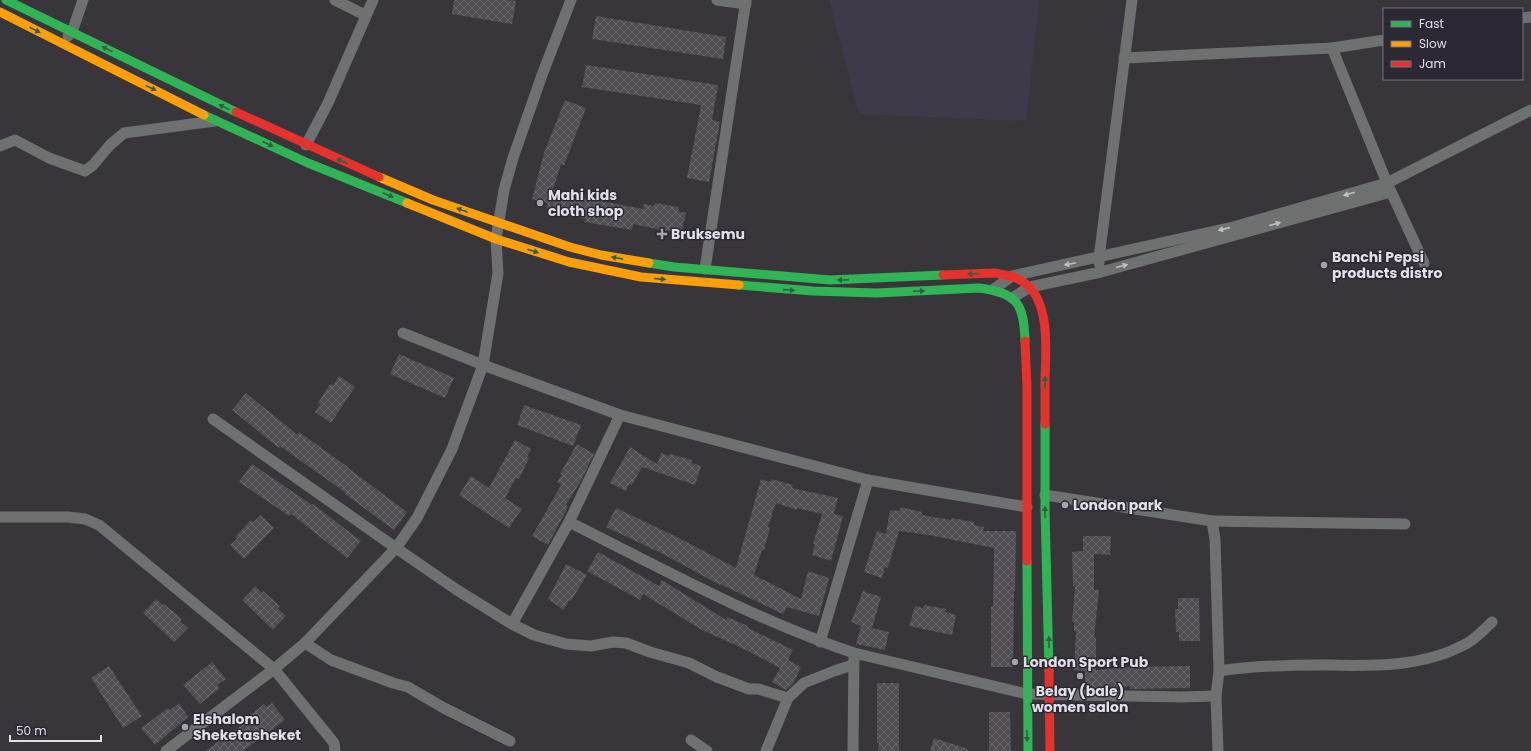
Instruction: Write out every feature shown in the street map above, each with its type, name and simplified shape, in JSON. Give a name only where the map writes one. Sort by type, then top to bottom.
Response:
[{"type":"main road","points":[[6,0],[229,109],[397,185],[499,223],[570,247],[601,255],[674,267],[830,280],[994,273],[1012,276],[1022,280],[1030,287],[1037,300],[1043,318],[1045,347],[1045,495],[1050,751]]},
{"type":"main road","points":[[0,12],[216,121],[308,163],[496,239],[568,262],[641,277],[821,292],[876,293],[979,288],[994,289],[1005,292],[1019,305],[1025,330],[1027,387],[1028,751]]},
{"type":"street","points":[[62,44],[72,32],[83,0]]},
{"type":"street","points":[[335,0],[365,15]]},
{"type":"street","points":[[306,145],[328,103],[372,0]]},
{"type":"street","points":[[166,751],[274,669],[305,643],[396,548],[417,518],[452,449],[483,364],[498,273],[496,239],[504,190],[513,158],[542,75],[571,0]]},
{"type":"street","points":[[705,269],[746,2],[717,0]]},
{"type":"street","points":[[1101,272],[1099,258],[1132,0]]},
{"type":"street","points":[[1124,58],[1332,48],[1383,40]]},
{"type":"street","points":[[1332,48],[1389,188],[1424,263]]},
{"type":"street","points":[[1012,298],[1030,287],[1101,272],[1389,188],[1531,110]]},
{"type":"street","points":[[0,146],[15,140],[49,158],[85,171],[93,165],[110,144],[124,133],[216,121]]},
{"type":"street","points":[[994,289],[1012,276],[1099,258],[1233,227],[1389,188]]},
{"type":"street","points":[[403,333],[620,415],[868,480],[1027,507]]},
{"type":"street","points":[[512,624],[569,522],[620,415]]},
{"type":"street","points":[[213,419],[457,590],[512,624],[534,635],[566,644],[591,646],[613,642],[626,643],[650,652],[689,663],[717,677],[749,689],[758,689],[788,698]]},
{"type":"street","points":[[820,642],[868,480]]},
{"type":"street","points":[[1045,495],[1212,521],[1405,524]]},
{"type":"street","points":[[0,517],[68,517],[85,519],[99,525],[274,669],[334,743],[335,751]]},
{"type":"street","points":[[1212,521],[1215,539],[1219,671],[1216,696],[1218,751]]},
{"type":"street","points":[[569,522],[742,608],[820,642],[854,654],[1027,694],[1181,697],[1216,696]]},
{"type":"street","points":[[1219,671],[1241,668],[1320,665],[1394,665],[1425,660],[1464,645],[1471,641],[1492,622]]},
{"type":"street","points":[[305,643],[331,660],[408,687],[442,707],[510,741]]},
{"type":"street","points":[[853,751],[854,654]]},
{"type":"street","points":[[766,751],[788,698],[804,683],[853,665]]},
{"type":"street","points":[[691,740],[707,751]]},
{"type":"shaded area","points":[[829,0],[1039,0],[1026,121],[859,114]]},
{"type":"building","points":[[454,0],[516,1],[512,24],[452,14]]},
{"type":"building","points":[[596,16],[726,37],[723,59],[592,39]]},
{"type":"building","points":[[586,65],[718,85],[712,120],[720,122],[709,182],[687,178],[701,105],[582,87]]},
{"type":"building","points":[[565,100],[586,108],[564,165],[561,164],[553,189],[584,198],[643,209],[644,204],[654,206],[655,203],[679,207],[678,211],[686,213],[681,234],[633,224],[632,230],[584,222],[585,219],[546,208],[548,203],[532,199],[544,153]]},
{"type":"building","points":[[399,354],[454,378],[445,398],[390,374]]},
{"type":"building","points":[[339,376],[355,387],[331,423],[315,412],[320,405],[318,403],[330,384],[333,385]]},
{"type":"building","points":[[246,393],[298,435],[299,432],[407,512],[394,530],[345,494],[346,493],[280,446],[279,448],[232,410]]},
{"type":"building","points":[[524,405],[581,425],[573,446],[517,425]]},
{"type":"building","points":[[515,440],[531,449],[527,457],[529,458],[519,479],[516,478],[505,498],[522,509],[509,528],[459,495],[471,476],[489,488]]},
{"type":"building","points":[[577,444],[594,454],[581,481],[566,505],[568,507],[548,545],[532,536],[561,485],[557,482],[562,475],[560,474]]},
{"type":"building","points":[[630,447],[657,464],[661,453],[692,460],[691,463],[701,466],[695,485],[642,467],[632,485],[629,484],[626,491],[610,483]]},
{"type":"building","points":[[252,464],[312,505],[313,504],[361,541],[347,558],[291,514],[289,516],[239,482]]},
{"type":"building","points":[[761,479],[770,482],[771,479],[793,485],[792,488],[838,498],[834,514],[843,516],[831,561],[812,555],[815,544],[813,544],[822,514],[797,508],[797,510],[776,503],[768,527],[770,528],[764,550],[762,550],[754,575],[801,599],[808,571],[829,578],[819,616],[787,607],[783,614],[720,585],[661,553],[606,527],[616,508],[677,537],[736,568]]},
{"type":"building","points":[[901,507],[922,512],[922,515],[974,522],[974,525],[984,527],[983,531],[1016,531],[1013,667],[991,667],[991,607],[993,607],[994,548],[929,535],[899,531],[888,568],[885,567],[882,578],[864,572],[877,531],[886,534],[890,510],[899,511]]},
{"type":"building","points":[[261,515],[274,528],[244,559],[230,545],[237,539],[235,537],[251,520],[253,522]]},
{"type":"building","points":[[1083,536],[1111,536],[1110,555],[1094,554],[1094,590],[1099,590],[1094,638],[1096,638],[1096,670],[1129,667],[1190,666],[1190,688],[1130,689],[1130,686],[1105,689],[1085,688],[1085,671],[1074,670],[1076,631],[1074,631],[1074,622],[1072,622],[1075,586],[1073,586],[1072,552],[1083,551]]},
{"type":"building","points":[[598,552],[659,586],[662,580],[726,620],[727,617],[748,626],[748,628],[793,650],[788,660],[801,667],[793,684],[786,690],[772,682],[780,668],[744,649],[702,630],[643,594],[640,600],[587,571]]},
{"type":"building","points":[[566,564],[587,575],[571,601],[569,600],[564,610],[548,599]]},
{"type":"building","points":[[255,586],[280,606],[278,609],[286,616],[273,630],[242,600]]},
{"type":"building","points":[[863,591],[881,597],[872,628],[889,632],[885,650],[856,644],[861,626],[851,622]]},
{"type":"building","points":[[1178,598],[1199,598],[1200,641],[1179,641],[1179,632],[1176,632],[1175,609],[1178,609]]},
{"type":"building","points":[[156,599],[182,619],[180,621],[188,628],[174,642],[143,613]]},
{"type":"building","points":[[924,605],[946,609],[946,612],[956,615],[952,635],[909,626],[915,606],[923,608]]},
{"type":"building","points":[[212,662],[226,679],[217,685],[220,688],[200,704],[183,685]]},
{"type":"building","points":[[109,666],[142,716],[123,728],[91,678]]},
{"type":"building","points":[[877,683],[899,683],[899,751],[878,751]]},
{"type":"building","points":[[179,703],[188,717],[155,745],[141,728],[168,708],[170,710]]},
{"type":"building","points":[[272,703],[285,720],[243,751],[206,751],[246,722],[244,720],[264,704],[266,707]]},
{"type":"building","points":[[989,712],[1010,712],[1011,751],[989,751]]},
{"type":"building","points":[[934,738],[968,749],[968,751],[930,751]]},
{"type":"traffic: fast","points":[[6,0],[236,112]]},
{"type":"traffic: fast","points":[[204,115],[308,163],[407,203]]},
{"type":"traffic: fast","points":[[649,263],[674,267],[830,280],[943,275]]},
{"type":"traffic: fast","points":[[739,285],[813,291],[876,293],[979,288],[992,290],[1002,293],[1016,302],[1023,317],[1025,341]]},
{"type":"traffic: fast","points":[[1045,424],[1045,510],[1049,671]]},
{"type":"traffic: fast","points":[[1027,561],[1028,751]]},
{"type":"traffic: slow","points":[[0,12],[204,115]]},
{"type":"traffic: slow","points":[[379,177],[433,200],[570,247],[601,255],[649,263]]},
{"type":"traffic: slow","points":[[407,203],[496,239],[569,262],[641,277],[739,285]]},
{"type":"traffic: jam","points":[[236,112],[379,177]]},
{"type":"traffic: jam","points":[[943,275],[1002,274],[1022,281],[1034,292],[1043,315],[1045,328],[1045,424]]},
{"type":"traffic: jam","points":[[1025,341],[1027,387],[1027,561]]},
{"type":"traffic: jam","points":[[1049,671],[1050,751]]},
{"type":"place","name":"Mahi kids cloth shop","points":[[540,203]]},
{"type":"place","name":"Bruksemu","points":[[662,234]]},
{"type":"place","name":"Banchi Pepsi products distro","points":[[1324,265]]},
{"type":"place","name":"London park","points":[[1065,505]]},
{"type":"place","name":"London Sport Pub","points":[[1015,662]]},
{"type":"place","name":"Belay (bale) women salon","points":[[1080,676]]},
{"type":"place","name":"Elshalom Sheketasheket","points":[[185,727]]}]
